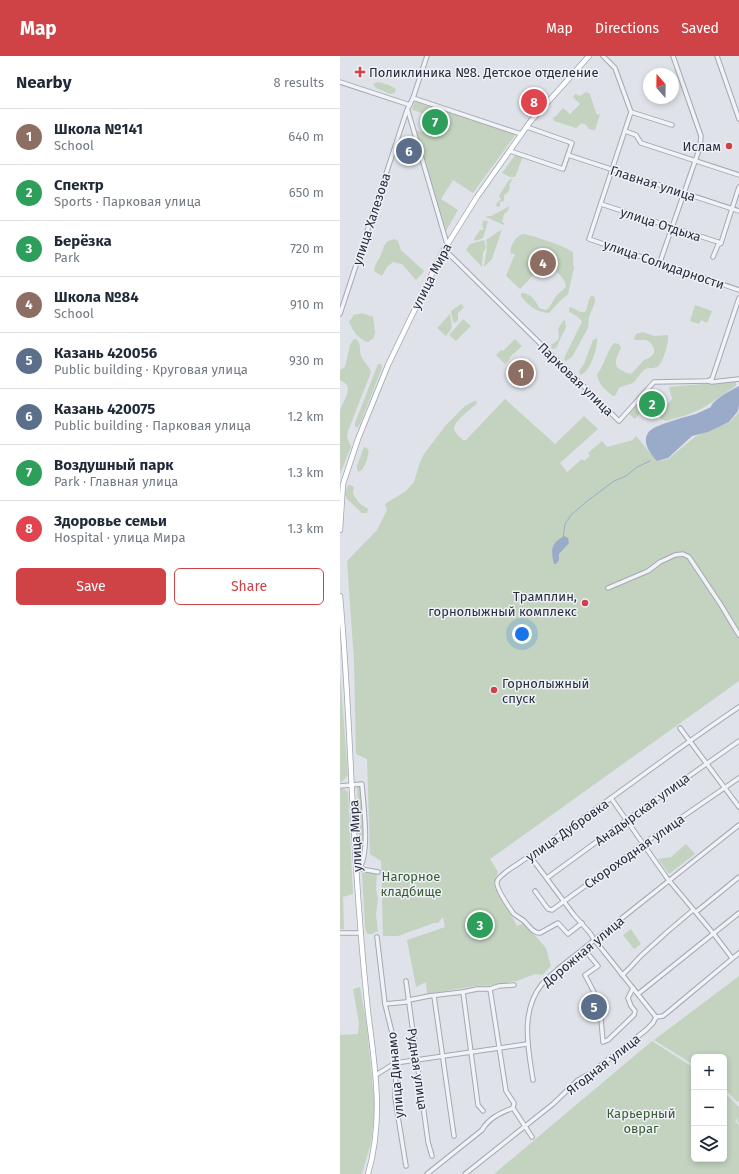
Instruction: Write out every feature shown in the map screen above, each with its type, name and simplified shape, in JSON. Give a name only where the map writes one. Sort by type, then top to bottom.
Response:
[{"type":"main road","name":"улица Мира","points":[[340,530],[341,483],[388,365],[446,247],[477,197],[521,134],[556,92],[589,56]]},
{"type":"main road","name":"улица Мира","points":[[340,596],[359,871],[364,978],[376,1075],[378,1113],[372,1158],[368,1174]]},
{"type":"street","name":"улица Халезова","points":[[340,314],[407,110],[414,98],[427,56]]},
{"type":"street","points":[[601,204],[631,112],[615,68],[603,56]]},
{"type":"street","points":[[660,262],[694,160],[700,147],[701,136],[673,56]]},
{"type":"street","points":[[717,56],[739,119]]},
{"type":"street","points":[[340,82],[410,105]]},
{"type":"street","points":[[414,98],[521,134]]},
{"type":"street","name":"Парковая улица","points":[[407,110],[446,247],[619,421],[654,382],[706,381]]},
{"type":"street","points":[[631,112],[672,125]]},
{"type":"street","points":[[510,151],[562,169],[572,143],[527,127]]},
{"type":"street","points":[[625,131],[636,135],[641,143],[739,175]]},
{"type":"street","name":"Главная улица","points":[[568,155],[739,211]]},
{"type":"street","points":[[713,257],[718,245],[721,243],[739,187]]},
{"type":"street","name":"улица Отдыха","points":[[601,204],[721,243]]},
{"type":"street","name":"улица Солидарности","points":[[601,204],[589,239],[739,290]]},
{"type":"street","points":[[706,381],[713,378],[739,298]]},
{"type":"street","points":[[706,381],[712,382],[739,379]]},
{"type":"street","points":[[608,588],[648,571],[660,562],[675,555],[682,554],[689,557],[739,635]]},
{"type":"street","name":"улица Дубровка","points":[[582,923],[568,934],[558,923],[540,933],[532,931],[523,920],[514,914],[499,890],[496,883],[497,880],[507,871],[611,798],[689,740],[739,707]]},
{"type":"street","points":[[680,728],[739,807]]},
{"type":"street","name":"Анадырская улица","points":[[547,878],[706,763],[739,741]]},
{"type":"street","name":"Скороходная улица","points":[[535,891],[550,911],[643,844],[739,778]]},
{"type":"street","points":[[340,786],[362,784],[366,853],[359,871],[378,872]]},
{"type":"street","points":[[611,798],[625,821],[669,881],[732,958]]},
{"type":"street","name":"Дорожная улица","points":[[533,1080],[527,1044],[528,1021],[530,1006],[538,989],[547,979],[739,825]]},
{"type":"street","points":[[530,856],[574,915],[582,923],[656,1017]]},
{"type":"street","points":[[622,974],[628,970],[634,962],[662,935],[739,877]]},
{"type":"street","points":[[638,994],[739,912]]},
{"type":"street","points":[[340,933],[361,933]]},
{"type":"street","name":"улица Динамо","points":[[377,937],[385,1004],[393,1037],[395,1098],[406,1166]]},
{"type":"street","points":[[584,949],[598,966],[585,975],[594,991],[597,1001],[601,1019],[603,1042],[608,1040],[634,1016],[635,1011],[628,998],[634,988]]},
{"type":"street","name":"Ягодная улица","points":[[464,1174],[524,1125],[553,1104],[578,1080],[591,1073],[646,1030],[653,1023],[656,1017],[663,1016],[739,953]]},
{"type":"street","name":"Рудная улица","points":[[406,981],[428,1142],[432,1156]]},
{"type":"street","points":[[385,1004],[408,1002],[409,1000],[453,992],[490,989],[499,986],[514,985]]},
{"type":"street","points":[[490,989],[506,1091],[514,1103],[513,1108],[532,1137]]},
{"type":"street","points":[[463,992],[478,1105],[483,1111]]},
{"type":"street","points":[[434,996],[454,1136]]},
{"type":"street","points":[[376,1075],[395,1063],[527,1044]]},
{"type":"street","points":[[427,1174],[482,1130],[487,1122],[500,1113],[513,1108]]},
{"type":"green space","points":[[378,82],[396,89],[395,93],[390,94],[376,88],[373,84]]},
{"type":"green space","points":[[586,92],[590,94],[596,113],[598,115],[600,114],[595,130],[589,129],[582,123],[576,128],[554,121],[553,117],[555,117],[563,108],[570,114],[580,104],[573,97],[575,94],[580,96]]},
{"type":"green space","points":[[415,101],[516,134],[473,193],[453,180],[441,199],[458,210],[446,231],[416,131],[425,132],[431,116],[412,110]]},
{"type":"green space","points":[[516,154],[522,157],[522,159],[515,177],[510,177],[502,173]]},
{"type":"green space","points":[[513,178],[509,185],[509,191],[504,195],[504,201],[500,202],[500,206],[497,207],[496,204],[501,199],[499,196],[509,180]]},
{"type":"green space","points":[[510,206],[504,214],[502,222],[504,225],[486,217],[491,216]]},
{"type":"green space","points":[[483,221],[488,221],[483,238],[475,241],[474,239],[480,230],[484,229],[482,226]]},
{"type":"green space","points":[[502,229],[492,259],[484,267],[487,250],[486,240]]},
{"type":"green space","points":[[522,234],[548,241],[573,252],[574,268],[568,294],[549,313],[533,308],[521,296],[521,293],[529,295],[534,299],[539,308],[545,310],[548,309],[557,295],[566,287],[563,279],[551,265],[547,256],[545,263],[520,289],[506,276],[515,254],[511,254],[512,245]]},
{"type":"green space","points":[[395,239],[398,241],[401,250],[424,271],[416,280],[402,264],[393,262],[387,267],[382,276],[374,271],[385,244]]},
{"type":"green space","points":[[484,240],[486,247],[483,253],[482,267],[466,250],[470,244]]},
{"type":"green space","points":[[592,295],[595,298],[595,302],[589,317],[588,328],[572,357],[566,361],[564,360],[565,356],[582,322],[569,311],[569,308],[571,307],[580,312],[585,312],[589,299]]},
{"type":"green space","points":[[461,304],[464,307],[458,313],[458,320],[455,323],[453,322],[451,311]]},
{"type":"green space","points":[[695,305],[712,311],[707,323],[701,320],[699,324],[690,321]]},
{"type":"green space","points":[[362,313],[373,317],[375,332],[374,338],[368,342],[362,340],[357,335],[349,322],[354,315]]},
{"type":"green space","points":[[450,314],[452,328],[446,336],[437,328]]},
{"type":"green space","points":[[463,319],[471,326],[456,341],[449,335]]},
{"type":"green space","points":[[565,320],[566,327],[556,348],[552,349],[551,345],[558,340],[558,329]]},
{"type":"green space","points":[[643,332],[654,336],[668,335],[667,347],[661,362],[657,367],[644,370],[634,382],[619,388],[615,396],[613,396],[601,384],[597,374],[614,343],[619,344],[621,348],[616,361],[617,367],[626,373],[632,373],[644,360],[651,357],[654,353],[654,348],[650,342],[646,340],[635,340],[634,338],[636,334]]},
{"type":"green space","points":[[597,338],[593,360],[587,370],[580,375],[579,371],[584,364],[593,340]]},
{"type":"green space","points":[[356,339],[360,346],[362,358],[371,372],[348,431],[347,437],[351,447],[340,474],[340,412],[348,390],[345,383],[340,380],[340,370],[345,367],[350,345],[353,340]]},
{"type":"green space","points":[[515,339],[522,346],[509,358],[510,359],[505,364],[496,355],[501,350],[503,351]]},
{"type":"green space","points":[[378,364],[381,364],[382,368],[360,424],[357,428],[355,423]]},
{"type":"green space","points":[[736,381],[736,386],[695,412],[666,421],[661,419],[657,414],[672,399],[669,387]]},
{"type":"green space","name":"Нагорное кладбище","points":[[505,399],[555,444],[584,416],[598,429],[560,463],[567,472],[582,459],[584,461],[590,456],[588,453],[602,441],[607,447],[633,440],[636,436],[657,461],[668,459],[696,436],[730,422],[739,412],[739,681],[490,859],[498,872],[494,883],[517,926],[524,923],[546,948],[551,966],[542,975],[535,974],[517,981],[508,982],[509,985],[476,986],[427,994],[426,982],[416,987],[407,940],[445,927],[443,917],[438,923],[434,923],[398,936],[383,936],[381,861],[370,854],[367,759],[356,754],[354,661],[347,561],[377,530],[387,510],[385,504],[406,491],[414,482],[424,454],[446,425],[465,406],[476,400],[477,403],[456,423],[454,427],[457,434],[463,440],[466,440]]},
{"type":"green space","points":[[639,402],[645,407],[635,419],[629,414]]},
{"type":"green space","points":[[364,447],[368,449],[368,455],[365,465],[359,472],[357,470],[357,466]]},
{"type":"green space","points":[[348,485],[354,487],[353,494],[359,503],[368,509],[367,513],[362,513],[346,498],[345,494]]},
{"type":"green space","points":[[340,674],[348,775],[342,782],[340,782]]},
{"type":"green space","points":[[357,786],[360,786],[364,818],[364,852],[362,855],[360,853]]},
{"type":"green space","points":[[340,789],[344,789],[348,792],[353,894],[343,897],[344,929],[340,929]]},
{"type":"green space","points":[[686,844],[695,854],[669,874],[658,859],[671,857]]},
{"type":"green space","points":[[365,869],[377,872],[376,890],[378,899],[376,914],[378,931],[372,934],[368,934],[366,932],[365,926],[362,873]]},
{"type":"green space","points":[[631,929],[641,944],[634,949],[623,935]]},
{"type":"green space","points":[[739,976],[739,1101],[737,1102],[727,1091],[727,1054],[691,1054],[691,1063],[654,1040]]},
{"type":"green space","points":[[360,987],[367,1027],[375,1109],[371,1142],[362,1174],[340,1174],[340,1035],[358,1034],[359,1023],[353,989]]},
{"type":"green space","name":"Карьерный овраг","points":[[652,1041],[691,1066],[691,1162],[727,1162],[727,1095],[739,1107],[739,1123],[737,1121],[738,1118],[735,1121],[739,1125],[739,1174],[494,1174]]},
{"type":"water","points":[[739,386],[738,411],[729,422],[708,432],[692,436],[668,458],[657,461],[649,451],[646,444],[646,437],[651,430],[662,424],[696,414],[711,407],[712,404],[719,398]]},
{"type":"water","points":[[564,536],[568,538],[569,543],[559,554],[559,560],[556,564],[554,564],[552,551],[554,545]]},
{"type":"waterway","points":[[563,537],[565,524],[571,515],[614,481],[626,476],[637,467],[650,461]]},
{"type":"place","name":"Поликлиника №8. Детское отделение","points":[[360,72]]},
{"type":"place","name":"Здоровье семьи","points":[[534,102]]},
{"type":"place","name":"Воздушный парк","points":[[435,122]]},
{"type":"place","name":"Ислам","points":[[729,146]]},
{"type":"place","name":"Казань 420075","points":[[409,151]]},
{"type":"place","name":"Школа №84","points":[[543,263]]},
{"type":"place","name":"Школа №141","points":[[521,373]]},
{"type":"place","name":"Спектр","points":[[652,404]]},
{"type":"place","name":"Трамплин, горнолыжный комплекс","points":[[585,603]]},
{"type":"place","name":"Горнолыжный спуск","points":[[494,690]]},
{"type":"place","name":"Берёзка","points":[[480,925]]},
{"type":"place","name":"Казань 420056","points":[[594,1007]]}]
